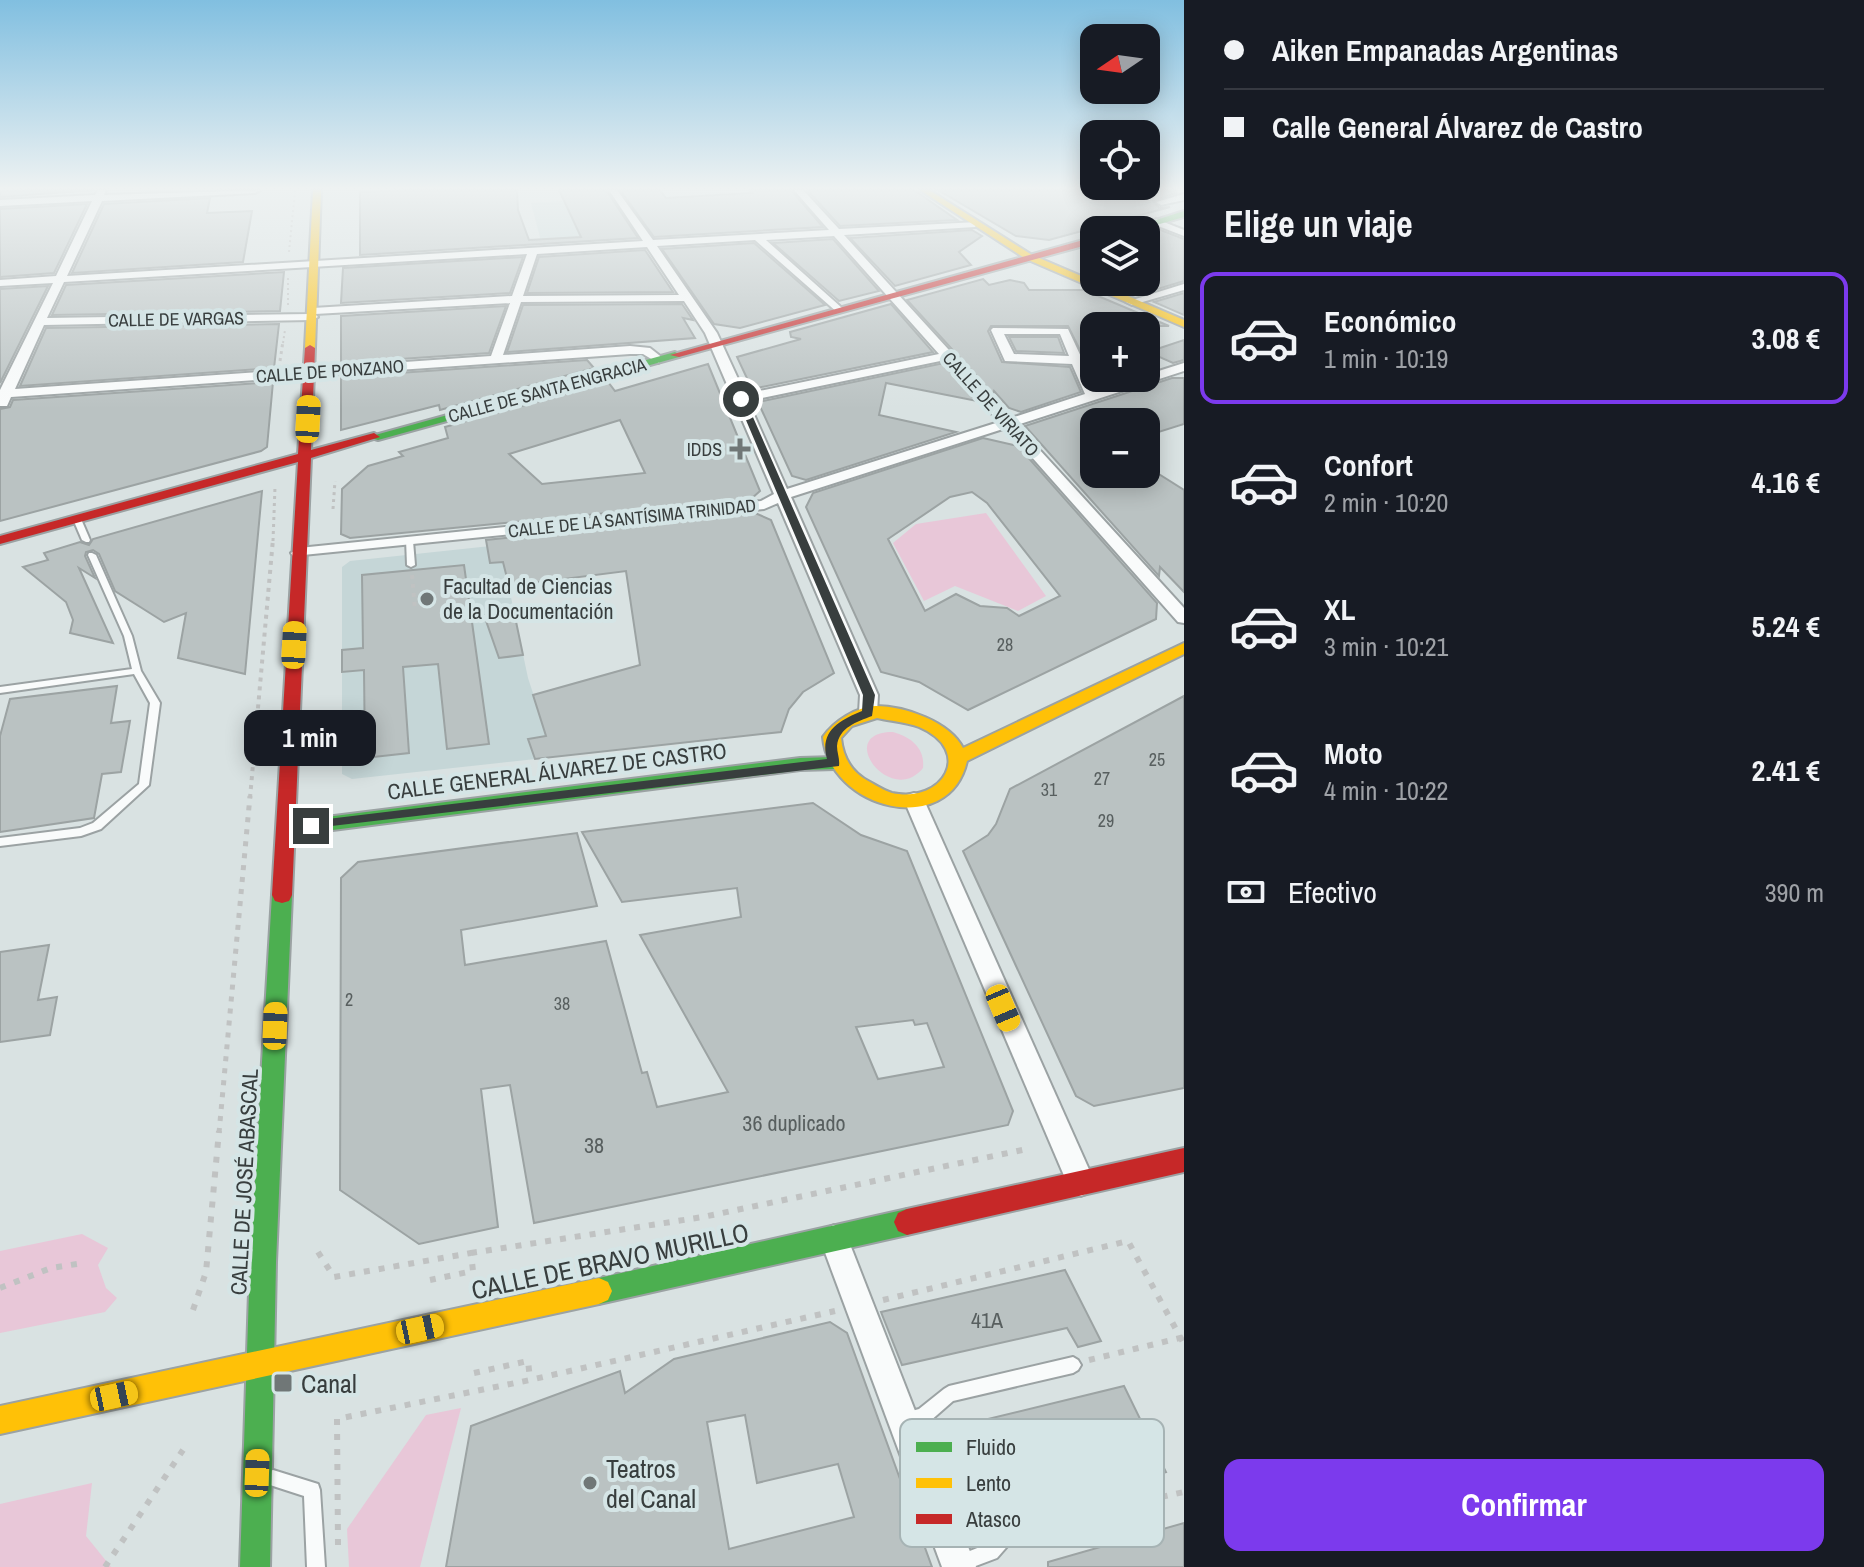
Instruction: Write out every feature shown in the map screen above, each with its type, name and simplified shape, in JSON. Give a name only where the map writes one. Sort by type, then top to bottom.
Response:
[{"type":"main road","name":"CALLE DE SANTA ENGRACIA","points":[[0,540],[1006,263]]},
{"type":"main road","points":[[1043,263],[1184,324]]},
{"type":"main road","name":"CALLE DE JOSÉ ABASCAL","points":[[255,1567],[260,1363],[315,264]]},
{"type":"main road","points":[[959,758],[1184,648]]},
{"type":"main road","points":[[868,713],[896,713],[918,718],[944,735],[959,758],[959,774],[949,787],[933,797],[914,800],[888,798],[865,790],[846,778],[835,763],[831,748],[834,735],[843,724],[868,713]]},
{"type":"main road","name":"CALLE GENERAL ÁLVAREZ DE CASTRO","points":[[286,829],[784,766],[835,763]]},
{"type":"main road","name":"CALLE DE BRAVO MURILLO","points":[[0,1420],[1184,1160]]},
{"type":"street","points":[[0,407],[3,394],[67,263]]},
{"type":"street","points":[[0,283],[330,263]]},
{"type":"street","points":[[496,359],[528,263]]},
{"type":"street","points":[[663,263],[716,344],[869,695],[868,713]]},
{"type":"street","points":[[786,263],[838,310]]},
{"type":"street","name":"CALLE DE VIRIATO","points":[[865,263],[1184,618]]},
{"type":"street","points":[[1132,302],[1184,287]]},
{"type":"street","name":"CALLE DE VARGAS","points":[[40,322],[312,314],[515,299],[686,298]]},
{"type":"street","points":[[1076,360],[1009,358],[997,330],[1064,331],[1092,395]]},
{"type":"street","name":"CALLE DE PONZANO","points":[[3,394],[633,350],[646,351],[658,359]]},
{"type":"street","points":[[741,399],[948,356]]},
{"type":"street","name":"CALLE DE LA SANTÍSIMA TRINIDAD","points":[[299,553],[764,505],[783,495],[1184,367]]},
{"type":"street","points":[[914,800],[1081,1183]]},
{"type":"street","points":[[834,1239],[902,1419]]},
{"type":"lane","points":[[77,519],[86,540]]},
{"type":"lane","points":[[409,541],[411,565]]},
{"type":"lane","points":[[0,842],[81,832],[97,826],[140,792],[144,785],[155,703],[137,671],[128,636],[92,555]]},
{"type":"lane","points":[[0,689],[137,671]]},
{"type":"lane","points":[[911,1419],[923,1416],[949,1394],[1073,1365]]},
{"type":"lane","points":[[257,1473],[312,1490],[316,1567]]},
{"type":"lane","points":[[958,1565],[991,1552],[995,1547]]},
{"type":"path","points":[[288,263],[288,314]]},
{"type":"path","points":[[279,369],[286,320]]},
{"type":"path","points":[[333,509],[335,481]]},
{"type":"path","points":[[193,1310],[206,1272],[240,874],[273,553],[275,487]]},
{"type":"path","points":[[411,565],[415,610]]},
{"type":"path","points":[[318,1252],[334,1277],[703,1217],[1027,1149]]},
{"type":"path","points":[[338,1551],[337,1419],[530,1380],[859,1306],[1128,1241],[1183,1340],[1073,1365]]},
{"type":"path","points":[[430,1280],[473,1271],[471,1253]]},
{"type":"path","points":[[0,1288],[51,1268],[83,1263]]},
{"type":"path","points":[[474,1373],[528,1361],[530,1380]]},
{"type":"path","points":[[105,1567],[183,1450]]},
{"type":"path","points":[[1164,1496],[1184,1492]]},
{"type":"shaded area","points":[[986,513],[1046,596],[1018,611],[955,586],[924,601],[893,543],[916,524]]},
{"type":"shaded area","points":[[500,545],[528,678],[554,757],[352,779],[342,774],[342,567],[350,561]]},
{"type":"shaded area","points":[[893,732],[911,740],[922,755],[923,768],[910,778],[896,779],[884,774],[868,754],[868,743],[876,735]]},
{"type":"shaded area","points":[[82,1234],[108,1248],[98,1265],[106,1288],[117,1298],[105,1312],[0,1333],[0,1251]]},
{"type":"shaded area","points":[[461,1408],[420,1567],[349,1567],[347,1529],[426,1415]]},
{"type":"shaded area","points":[[92,1483],[86,1536],[111,1567],[0,1567],[0,1504]]},
{"type":"building","points":[[0,263],[59,263],[54,273],[0,277]]},
{"type":"building","points":[[77,263],[225,263],[72,273]]},
{"type":"building","points":[[423,263],[521,263],[510,293],[341,303],[343,268]]},
{"type":"building","points":[[537,263],[654,263],[673,292],[527,293]]},
{"type":"building","points":[[672,263],[777,263],[825,305],[740,328],[714,324]]},
{"type":"building","points":[[796,263],[854,263],[879,291],[839,301]]},
{"type":"building","points":[[874,263],[971,265],[895,286]]},
{"type":"building","points":[[1160,263],[1184,263],[1184,281],[1160,288]]},
{"type":"building","points":[[284,272],[280,311],[52,315],[66,285]]},
{"type":"building","points":[[983,279],[989,285],[1010,280],[1024,283],[1029,290],[1080,290],[1080,296],[1098,296],[1136,312],[1080,312],[1080,350],[1068,326],[991,326],[988,331],[1002,362],[1070,367],[1081,392],[1021,412],[1009,408],[994,391],[993,394],[907,300]]},
{"type":"building","points":[[48,286],[0,383],[0,289]]},
{"type":"building","points":[[1184,293],[1184,315],[1154,302]]},
{"type":"building","points":[[682,304],[693,320],[683,318],[695,338],[507,352],[523,305]]},
{"type":"building","points":[[891,304],[933,352],[752,389],[737,357],[801,339],[791,337],[790,332]]},
{"type":"building","points":[[506,306],[489,353],[341,363],[341,316]]},
{"type":"building","points":[[279,324],[274,368],[20,386],[46,328]]},
{"type":"building","points":[[1009,337],[1058,337],[1064,353],[1016,351]]},
{"type":"building","points":[[1184,340],[1184,360],[1173,363],[1160,357],[1160,348]]},
{"type":"building","points":[[587,360],[594,368],[440,410],[439,405],[341,430],[341,377]]},
{"type":"building","points":[[944,363],[977,401],[886,383],[879,415],[956,432],[806,480],[792,476],[758,402]]},
{"type":"building","points":[[708,364],[760,491],[751,499],[350,538],[341,534],[342,489],[368,466],[403,456],[399,452],[448,438],[445,427],[608,382],[615,391]],"holes":[[[620,420],[645,473],[542,484],[509,454]]]},
{"type":"building","points":[[1184,378],[1184,424],[1160,432],[1160,408],[1080,408],[1129,392],[1160,392],[1160,382]]},
{"type":"building","points":[[273,382],[267,447],[261,451],[0,521],[0,409],[10,407],[13,400]]},
{"type":"building","points":[[1080,408],[1080,488],[1025,426]]},
{"type":"building","points":[[983,438],[1018,446],[1157,603],[1156,619],[968,710],[919,682],[881,672],[806,507],[813,493]],"holes":[[[972,492],[987,503],[1060,596],[1019,616],[1007,608],[980,606],[956,594],[925,611],[888,539],[950,497]]]},
{"type":"building","points":[[1160,475],[1184,490],[1184,592],[1160,567],[1159,576],[1080,488],[1160,488]]},
{"type":"building","points":[[262,491],[245,674],[178,658],[186,613],[164,622],[115,591],[99,554],[93,550],[86,552],[85,556],[95,578],[79,568],[113,643],[70,633],[73,620],[66,602],[23,567],[48,560],[44,553],[80,542],[89,545],[93,539]]},
{"type":"building","points":[[755,513],[771,520],[834,673],[803,692],[789,709],[781,732],[535,759],[528,739],[546,736],[533,695],[640,665],[626,571],[509,586],[503,562],[490,563],[486,540]]},
{"type":"building","points":[[464,565],[489,744],[447,749],[438,664],[403,667],[409,753],[365,758],[364,670],[342,672],[342,650],[363,648],[362,575]]},
{"type":"building","points":[[514,612],[523,655],[499,658],[484,615]]},
{"type":"building","points":[[117,686],[111,723],[130,721],[121,772],[102,774],[94,818],[0,832],[0,736],[10,699]]},
{"type":"building","points":[[1184,696],[1184,1088],[1094,1106],[1076,1096],[963,851],[988,835],[996,824],[1010,789]]},
{"type":"building","points":[[813,803],[861,835],[907,851],[1013,1111],[1008,1125],[534,1223],[510,1085],[481,1089],[498,1227],[419,1244],[340,1190],[341,878],[358,862],[577,833],[597,906],[461,930],[465,965],[606,941],[642,1073],[647,1072],[657,1107],[728,1092],[640,935],[741,917],[737,888],[622,902],[582,832]],"holes":[[[913,1020],[915,1025],[927,1023],[944,1067],[878,1079],[856,1027]]]},
{"type":"building","points":[[49,945],[38,1000],[57,997],[50,1035],[0,1042],[0,952]]},
{"type":"building","points":[[1065,1270],[1101,1341],[1078,1347],[1067,1328],[902,1365],[881,1312]]},
{"type":"building","name":"Teatros del Canal","points":[[830,1322],[847,1333],[900,1479],[900,1547],[925,1547],[932,1567],[446,1567],[471,1426],[620,1371],[625,1393],[674,1359]],"holes":[[[745,1415],[757,1483],[838,1464],[854,1517],[729,1549],[707,1422]]]},
{"type":"building","points":[[1124,1386],[1140,1419],[988,1419]]},
{"type":"building","points":[[1184,1523],[1184,1567],[1048,1567],[1048,1562],[1100,1547],[1164,1547],[1164,1529]]},
{"type":"traffic: fast","points":[[374,437],[675,355]]},
{"type":"traffic: fast","points":[[286,829],[800,764],[835,763]]},
{"type":"traffic: fast","points":[[255,1567],[263,1262],[282,895]]},
{"type":"traffic: fast","points":[[599,1291],[907,1222]]},
{"type":"traffic: slow","points":[[310,348],[314,263]]},
{"type":"traffic: slow","points":[[1043,263],[1184,324]]},
{"type":"traffic: slow","points":[[959,758],[1184,648]]},
{"type":"traffic: slow","points":[[876,712],[923,722],[950,738],[959,758],[955,777],[939,793],[916,801],[887,799],[857,783],[842,768],[832,737],[846,722],[876,712]]},
{"type":"traffic: slow","points":[[0,1420],[599,1291]]},
{"type":"traffic: jam","points":[[675,355],[1010,263]]},
{"type":"traffic: jam","points":[[282,895],[310,348]]},
{"type":"traffic: jam","points":[[0,540],[374,437]]},
{"type":"traffic: jam","points":[[907,1222],[1184,1160]]},
{"type":"place","name":"IDDS","points":[[740,449]]},
{"type":"place","name":"Facultad de Ciencias de la Documentación","points":[[427,599]]},
{"type":"place","name":"Canal","points":[[283,1383]]},
{"type":"place","name":"Teatros del Canal","points":[[590,1483]]},
{"type":"route","points":[[311,826],[800,764],[835,763],[831,748],[834,735],[843,724],[868,713],[869,695],[741,399]]}]
